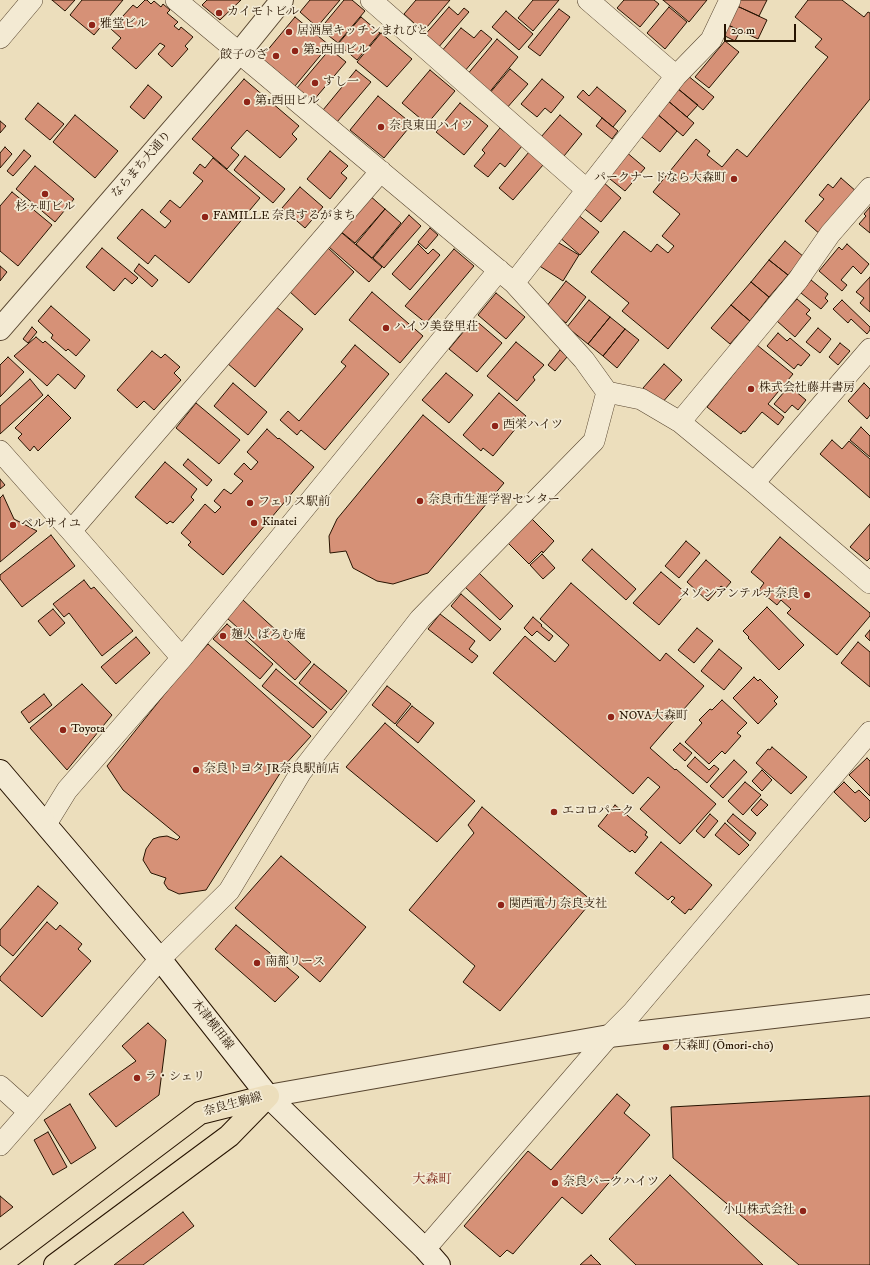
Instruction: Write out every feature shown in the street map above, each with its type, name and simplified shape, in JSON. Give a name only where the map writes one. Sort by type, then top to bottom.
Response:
[{"type":"main road","name":"奈良生駒線","points":[[0,1264],[200,1113],[268,1096]]},
{"type":"main road","name":"奈良生駒線","points":[[55,1265],[229,1136],[268,1096]]},
{"type":"street","points":[[0,38],[32,0]]},
{"type":"street","points":[[176,0],[507,276],[584,360],[608,392],[641,399],[680,422],[754,483],[870,583]]},
{"type":"street","name":"ならまち大通り","points":[[0,329],[239,53],[282,0]]},
{"type":"street","points":[[371,0],[587,190]]},
{"type":"street","points":[[588,0],[676,76]]},
{"type":"street","points":[[46,824],[67,790],[182,658],[507,276],[587,190],[676,76],[710,40],[730,0]]},
{"type":"street","points":[[71,531],[381,171]]},
{"type":"street","points":[[680,422],[798,280],[830,234],[870,188]]},
{"type":"street","points":[[754,483],[870,350]]},
{"type":"street","points":[[0,1145],[30,1112],[160,959],[229,891],[301,772],[420,619],[594,441],[608,392]]},
{"type":"street","points":[[0,451],[182,658]]},
{"type":"street","points":[[432,1257],[609,1036],[632,1013],[870,732]]},
{"type":"street","name":"木津横田線","points":[[0,771],[160,959],[268,1096],[432,1257]]},
{"type":"street","points":[[268,1096],[609,1036],[870,1006]]},
{"type":"street","points":[[0,1086],[30,1112]]},
{"type":"building","points":[[52,0],[75,0],[65,11]]},
{"type":"building","name":"雅堂ビル","points":[[82,0],[123,0],[94,35],[70,15]]},
{"type":"building","points":[[145,0],[151,4],[154,1],[161,7],[163,4],[170,10],[167,13],[178,22],[174,26],[179,30],[181,27],[193,37],[185,46],[188,49],[172,67],[158,54],[165,46],[160,43],[136,69],[112,48],[121,38],[111,29],[133,5],[137,8]]},
{"type":"building","name":"カイモトビル","points":[[207,0],[241,0],[220,20],[202,5]]},
{"type":"building","points":[[310,0],[340,0],[317,27],[300,12]]},
{"type":"building","points":[[344,0],[352,0],[365,11],[338,43],[320,29]]},
{"type":"building","points":[[416,0],[450,0],[421,34],[412,27],[415,24],[404,14]]},
{"type":"building","points":[[533,0],[559,0],[533,31],[518,18]]},
{"type":"building","points":[[624,0],[654,0],[659,4],[640,27],[617,8]]},
{"type":"building","points":[[663,0],[707,0],[689,22]]},
{"type":"building","points":[[740,0],[767,0],[759,16],[737,6]]},
{"type":"building","name":"パークナードなら大森町","points":[[808,0],[842,0],[864,17],[868,12],[870,13],[870,99],[668,349],[622,311],[629,303],[591,272],[624,231],[651,252],[657,244],[668,253],[674,246],[662,236],[680,214],[653,192],[696,139],[710,151],[707,155],[722,167],[737,149],[747,157],[828,57],[815,47],[822,39],[795,17]]},
{"type":"building","points":[[737,6],[767,20],[758,39],[728,25]]},
{"type":"building","points":[[449,7],[458,15],[464,8],[469,12],[437,49],[423,37]]},
{"type":"building","points":[[669,7],[687,22],[665,49],[647,33]]},
{"type":"building","points":[[559,9],[570,17],[540,56],[528,47]]},
{"type":"building","points":[[506,11],[533,34],[519,50],[492,27]]},
{"type":"building","name":"第2西田ビル","points":[[295,17],[329,45],[295,86],[261,58]]},
{"type":"building","points":[[361,17],[380,33],[357,60],[338,44]]},
{"type":"building","points":[[728,25],[740,31],[735,41],[723,35]]},
{"type":"building","points":[[461,28],[474,38],[481,30],[492,39],[464,72],[441,52]]},
{"type":"building","points":[[381,33],[412,59],[387,87],[357,62]]},
{"type":"building","points":[[497,39],[518,57],[488,94],[466,76]]},
{"type":"building","points":[[725,41],[739,52],[709,88],[695,77]]},
{"type":"building","points":[[330,49],[346,62],[313,101],[297,88]]},
{"type":"building","points":[[510,69],[528,84],[506,109],[489,94]]},
{"type":"building","points":[[356,70],[371,82],[337,122],[323,110]]},
{"type":"building","points":[[430,70],[455,91],[427,124],[402,103]]},
{"type":"building","points":[[687,75],[714,97],[703,110],[677,88]]},
{"type":"building","name":"第1西田ビル","points":[[244,79],[299,126],[292,134],[297,139],[280,158],[247,130],[231,148],[239,155],[227,169],[192,139]]},
{"type":"building","points":[[542,79],[564,97],[551,113],[545,108],[537,117],[521,104]]},
{"type":"building","points":[[148,85],[162,97],[144,119],[130,107]]},
{"type":"building","points":[[597,87],[626,111],[613,127],[577,97],[583,90],[589,96]]},
{"type":"building","points":[[677,88],[698,105],[687,117],[667,100]]},
{"type":"building","name":"奈良東田ハイツ","points":[[378,96],[412,124],[384,158],[350,130]]},
{"type":"building","points":[[667,100],[694,123],[683,136],[656,113]]},
{"type":"building","points":[[38,103],[64,124],[50,140],[25,119]]},
{"type":"building","points":[[460,103],[488,126],[464,155],[436,132]]},
{"type":"building","points":[[656,113],[677,131],[660,152],[638,134]]},
{"type":"building","points":[[75,115],[118,151],[95,178],[53,142]]},
{"type":"building","points":[[560,115],[582,134],[564,156],[541,137]]},
{"type":"building","points":[[602,118],[618,131],[612,139],[596,126]]},
{"type":"building","points":[[0,121],[6,126],[0,133]]},
{"type":"building","points":[[500,128],[522,146],[505,167],[500,163],[488,177],[474,166],[485,153],[482,150]]},
{"type":"building","points":[[5,147],[12,154],[0,168],[0,153]]},
{"type":"building","points":[[24,150],[31,156],[13,176],[7,171]]},
{"type":"building","points":[[330,151],[348,166],[341,173],[347,178],[330,199],[307,179]]},
{"type":"building","points":[[625,151],[645,168],[625,191],[605,175]]},
{"type":"building","points":[[529,152],[543,165],[513,200],[499,188]]},
{"type":"building","points":[[245,156],[285,189],[273,203],[234,170]]},
{"type":"building","name":"FAMILLE 奈良するがまち","points":[[213,158],[260,198],[189,283],[155,255],[148,264],[117,238],[142,209],[165,228],[171,221],[160,212],[170,200],[180,208],[203,181],[193,173],[200,164],[205,168]]},
{"type":"building","name":"杉ヶ町ビル","points":[[35,166],[74,199],[55,222],[16,189]]},
{"type":"building","points":[[841,178],[857,192],[821,235],[805,221],[824,199],[819,195],[828,184],[833,188]]},
{"type":"building","points":[[602,181],[621,198],[601,222],[581,206]]},
{"type":"building","points":[[300,187],[323,207],[305,228],[282,208]]},
{"type":"building","points":[[12,192],[52,225],[18,266],[0,251],[0,206]]},
{"type":"building","points":[[369,195],[385,209],[355,243],[339,230]]},
{"type":"building","points":[[870,207],[870,233],[859,224],[866,216],[864,214]]},
{"type":"building","points":[[385,209],[401,223],[372,258],[356,244]]},
{"type":"building","points":[[577,214],[599,232],[580,255],[558,236]]},
{"type":"building","points":[[409,215],[421,226],[384,268],[373,258]]},
{"type":"building","points":[[430,228],[438,235],[426,249],[418,242]]},
{"type":"building","points":[[342,233],[382,267],[369,282],[329,247]]},
{"type":"building","points":[[554,240],[579,255],[563,281],[538,265]]},
{"type":"building","points":[[785,241],[804,257],[788,275],[769,260]]},
{"type":"building","points":[[418,244],[428,254],[433,249],[440,255],[410,290],[392,274]]},
{"type":"building","points":[[847,244],[869,264],[861,274],[853,266],[841,280],[847,285],[842,291],[819,271],[839,247],[842,250]]},
{"type":"building","points":[[102,248],[138,278],[132,284],[125,278],[114,291],[86,267]]},
{"type":"building","points":[[328,248],[354,272],[315,315],[289,291]]},
{"type":"building","points":[[454,249],[474,266],[426,323],[405,306]]},
{"type":"building","points":[[769,260],[788,275],[769,297],[751,282]]},
{"type":"building","points":[[139,264],[158,280],[152,287],[134,271]]},
{"type":"building","points":[[0,266],[7,272],[0,281]]},
{"type":"building","points":[[870,277],[870,312],[860,303],[864,298],[856,292]]},
{"type":"building","points":[[811,280],[828,294],[825,298],[828,301],[821,309],[801,293]]},
{"type":"building","points":[[566,281],[586,297],[566,323],[546,307]]},
{"type":"building","points":[[751,282],[769,297],[750,321],[731,305]]},
{"type":"building","name":"ハイツ美登里荘","points":[[372,292],[423,336],[400,363],[349,320]]},
{"type":"building","points":[[496,293],[525,317],[506,339],[478,315]]},
{"type":"building","points":[[797,299],[810,310],[806,314],[811,318],[795,337],[777,321]]},
{"type":"building","points":[[589,300],[610,317],[588,344],[567,327]]},
{"type":"building","points":[[842,300],[870,327],[867,334],[851,319],[848,323],[833,309]]},
{"type":"building","points":[[731,305],[750,321],[730,344],[711,328]]},
{"type":"building","points":[[51,306],[90,340],[76,356],[68,349],[66,351],[51,338],[53,335],[38,321]]},
{"type":"building","points":[[275,306],[303,329],[255,387],[227,363]]},
{"type":"building","points":[[610,317],[625,329],[603,356],[588,344]]},
{"type":"building","points":[[474,319],[502,343],[477,372],[449,349]]},
{"type":"building","points":[[32,327],[37,332],[28,343],[23,339]]},
{"type":"building","points":[[818,328],[831,339],[820,353],[806,342]]},
{"type":"building","points":[[625,329],[639,340],[617,368],[603,356]]},
{"type":"building","points":[[778,333],[787,341],[790,338],[810,355],[801,366],[798,364],[794,369],[767,346]]},
{"type":"building","points":[[36,337],[43,343],[45,341],[85,376],[75,389],[58,374],[47,386],[14,356]]},
{"type":"building","points":[[516,342],[544,365],[533,377],[535,380],[517,401],[487,376]]},
{"type":"building","points":[[840,343],[850,351],[838,365],[829,357]]},
{"type":"building","points":[[355,345],[389,374],[325,450],[301,430],[297,435],[280,420],[288,411],[299,421],[346,366],[341,362]]},
{"type":"building","name":"株式会社藤井書房","points":[[757,345],[793,374],[768,404],[784,417],[778,425],[762,412],[745,432],[743,431],[741,434],[707,407]]},
{"type":"building","points":[[560,350],[567,357],[555,371],[548,365]]},
{"type":"building","points":[[152,351],[161,358],[165,354],[180,367],[174,373],[181,380],[154,410],[144,401],[137,408],[117,390]]},
{"type":"building","points":[[8,357],[24,372],[0,397],[0,365]]},
{"type":"building","points":[[664,364],[682,380],[661,404],[643,388]]},
{"type":"building","points":[[446,373],[473,395],[449,423],[422,400]]},
{"type":"building","points":[[30,379],[43,395],[0,434],[0,406]]},
{"type":"building","points":[[233,383],[267,412],[248,435],[214,406]]},
{"type":"building","points":[[864,383],[870,389],[870,415],[867,419],[848,401]]},
{"type":"building","points":[[789,386],[806,400],[798,410],[792,405],[785,413],[774,404]]},
{"type":"building","name":"西栄ハイツ","points":[[499,393],[526,416],[493,456],[483,448],[481,451],[463,435]]},
{"type":"building","points":[[48,395],[71,418],[38,451],[34,446],[30,451],[18,438],[22,434],[15,428]]},
{"type":"building","points":[[196,403],[240,440],[219,464],[176,428]]},
{"type":"building","name":"奈良市生涯学習センター","points":[[423,415],[504,483],[428,573],[393,584],[377,581],[353,568],[346,551],[330,553],[329,536],[337,519]]},
{"type":"building","points":[[861,427],[870,436],[870,457],[850,440]]},
{"type":"building","name":"フェリス駅前","points":[[267,429],[314,467],[223,575],[188,545],[191,542],[181,533],[205,504],[215,513],[221,507],[214,501],[224,489],[231,494],[243,481],[234,474],[244,463],[251,470],[258,462],[247,452]]},
{"type":"building","points":[[832,440],[842,449],[849,441],[870,459],[870,498],[820,454]]},
{"type":"building","points":[[188,459],[212,480],[207,486],[183,465]]},
{"type":"building","points":[[165,462],[197,489],[191,497],[194,500],[173,523],[170,521],[167,524],[135,497]]},
{"type":"building","points":[[0,479],[5,485],[0,489]]},
{"type":"building","name":"ベルサイユ","points":[[3,495],[14,519],[37,531],[0,562],[0,498]]},
{"type":"building","points":[[531,518],[554,541],[543,553],[542,551],[529,564],[507,542]]},
{"type":"building","points":[[870,524],[870,558],[867,561],[850,547]]},
{"type":"building","points":[[51,535],[75,566],[22,607],[0,579],[0,575]]},
{"type":"building","name":"メゾンアンテルナ奈良","points":[[780,537],[870,613],[870,616],[837,655],[787,613],[791,609],[781,600],[777,605],[759,590],[764,583],[751,572]]},
{"type":"building","points":[[686,541],[700,553],[679,578],[665,566]]},
{"type":"building","points":[[592,549],[636,589],[626,600],[582,560]]},
{"type":"building","points":[[542,554],[555,568],[543,579],[530,565]]},
{"type":"building","points":[[706,560],[731,582],[725,589],[721,586],[708,601],[687,582]]},
{"type":"building","points":[[661,572],[686,593],[659,625],[633,603]]},
{"type":"building","points":[[479,573],[513,606],[500,620],[465,587]]},
{"type":"building","points":[[84,580],[91,589],[94,587],[133,631],[102,656],[69,613],[64,617],[53,604]]},
{"type":"building","name":"NOVA大森町","points":[[571,583],[660,661],[666,653],[704,686],[650,748],[716,804],[680,844],[640,809],[660,787],[648,777],[633,794],[493,673],[525,636],[555,662],[569,645],[540,619]]},
{"type":"building","points":[[461,594],[501,629],[490,641],[451,606]]},
{"type":"building","points":[[243,600],[311,662],[295,680],[227,618]]},
{"type":"building","points":[[767,607],[804,645],[779,670],[743,631]]},
{"type":"building","points":[[53,609],[65,623],[50,636],[38,621]]},
{"type":"building","points":[[440,614],[475,641],[469,649],[478,656],[472,663],[428,629]]},
{"type":"building","points":[[533,617],[553,636],[549,641],[537,631],[532,636],[524,628]]},
{"type":"building","points":[[227,624],[273,664],[260,679],[213,639]]},
{"type":"building","points":[[697,628],[713,641],[694,663],[678,650]]},
{"type":"building","points":[[870,630],[870,641],[865,636]]},
{"type":"building","points":[[136,637],[150,653],[116,684],[101,667]]},
{"type":"building","points":[[858,642],[870,652],[870,687],[841,663]]},
{"type":"building","name":"奈良トヨタ JR奈良駅前店","points":[[208,644],[311,736],[283,767],[206,890],[179,894],[168,889],[164,883],[166,878],[151,873],[143,860],[146,849],[153,839],[167,836],[177,840],[180,837],[123,790],[107,766],[176,680]]},
{"type":"building","points":[[719,649],[742,668],[724,690],[701,671]]},
{"type":"building","points":[[314,664],[347,691],[331,710],[299,683]]},
{"type":"building","points":[[276,669],[327,712],[313,728],[262,686]]},
{"type":"building","points":[[754,677],[758,681],[760,679],[778,697],[774,701],[777,704],[758,724],[733,698]]},
{"type":"building","points":[[82,684],[112,715],[67,770],[30,728]]},
{"type":"building","points":[[387,686],[411,704],[395,724],[372,705]]},
{"type":"building","points":[[44,694],[52,705],[29,723],[21,712]]},
{"type":"building","points":[[722,700],[747,723],[737,733],[741,736],[725,754],[722,751],[709,764],[685,742],[702,723],[699,720]]},
{"type":"building","points":[[412,706],[434,723],[418,743],[396,725]]},
{"type":"building","points":[[385,723],[475,801],[437,842],[346,767]]},
{"type":"building","points":[[680,743],[692,753],[685,761],[673,750]]},
{"type":"building","points":[[772,747],[807,777],[791,794],[756,763],[768,749],[770,750]]},
{"type":"building","points":[[695,757],[709,770],[714,765],[719,769],[707,783],[687,766]]},
{"type":"building","points":[[867,758],[870,761],[870,796],[849,775]]},
{"type":"building","points":[[734,760],[747,772],[723,798],[710,786]]},
{"type":"building","points":[[762,770],[772,780],[762,791],[752,781]]},
{"type":"building","points":[[745,782],[761,795],[743,815],[728,801]]},
{"type":"building","points":[[844,782],[855,793],[859,790],[870,801],[870,817],[865,822],[834,792]]},
{"type":"building","points":[[761,799],[768,805],[757,816],[751,810]]},
{"type":"building","points":[[615,805],[647,832],[645,835],[648,837],[635,853],[632,850],[630,852],[598,826]]},
{"type":"building","name":"関西電力 奈良支社","points":[[482,807],[592,901],[500,1011],[463,982],[475,966],[409,910],[474,833],[468,825]]},
{"type":"building","points":[[710,814],[718,821],[704,838],[696,831]]},
{"type":"building","points":[[733,814],[756,833],[750,841],[727,821]]},
{"type":"building","points":[[725,823],[749,845],[739,855],[715,835]]},
{"type":"building","points":[[661,842],[712,885],[691,910],[689,909],[685,914],[671,902],[675,898],[672,896],[668,900],[635,873]]},
{"type":"building","points":[[281,856],[366,927],[320,982],[235,908]]},
{"type":"building","points":[[38,886],[58,903],[13,956],[0,945],[0,930]]},
{"type":"building","points":[[47,922],[56,930],[60,925],[82,944],[78,949],[91,961],[42,1017],[0,980],[0,977]]},
{"type":"building","name":"南都リース","points":[[236,925],[299,977],[275,1002],[215,949]]},
{"type":"building","name":"ラ・シェリ","points":[[148,1023],[166,1040],[159,1095],[116,1127],[89,1094],[136,1061],[122,1046]]},
{"type":"building","name":"奈良パークハイツ","points":[[617,1094],[630,1105],[624,1113],[650,1135],[582,1214],[562,1197],[513,1254],[507,1250],[500,1257],[464,1226],[528,1151],[551,1170]]},
{"type":"building","name":"小山株式会社","points":[[870,1096],[870,1265],[799,1265],[673,1158],[671,1107]]},
{"type":"building","points":[[70,1104],[96,1148],[71,1164],[44,1120]]},
{"type":"building","points":[[48,1132],[67,1167],[53,1175],[34,1140]]},
{"type":"building","points":[[670,1175],[763,1265],[636,1265],[609,1239]]},
{"type":"building","points":[[0,1196],[13,1207],[0,1217]]},
{"type":"building","points":[[183,1212],[194,1226],[143,1265],[114,1265]]},
{"type":"building","points":[[591,1255],[601,1265],[580,1265]]},
{"type":"place","name":"カイモトビル","points":[[219,13]]},
{"type":"place","name":"雅堂ビル","points":[[92,25]]},
{"type":"place","name":"居酒屋キッチンまれびと","points":[[289,32]]},
{"type":"place","name":"第2西田ビル","points":[[295,51]]},
{"type":"place","name":"餃子のざ","points":[[276,56]]},
{"type":"place","name":"すし一","points":[[315,83]]},
{"type":"place","name":"第1西田ビル","points":[[247,102]]},
{"type":"place","name":"奈良東田ハイツ","points":[[381,127]]},
{"type":"place","name":"パークナードなら大森町","points":[[734,179]]},
{"type":"place","name":"杉ヶ町ビル","points":[[45,194]]},
{"type":"place","name":"FAMILLE 奈良するがまち","points":[[205,217]]},
{"type":"place","name":"ハイツ美登里荘","points":[[386,328]]},
{"type":"place","name":"株式会社藤井書房","points":[[751,389]]},
{"type":"place","name":"西栄ハイツ","points":[[495,426]]},
{"type":"place","name":"奈良市生涯学習センター","points":[[420,501]]},
{"type":"place","name":"フェリス駅前","points":[[250,503]]},
{"type":"place","name":"Kinatei","points":[[254,523]]},
{"type":"place","name":"ベルサイユ","points":[[13,525]]},
{"type":"place","name":"メゾンアンテルナ奈良","points":[[807,595]]},
{"type":"place","name":"麺人 ばろむ庵","points":[[223,636]]},
{"type":"place","name":"NOVA大森町","points":[[611,717]]},
{"type":"place","name":"Toyota","points":[[63,730]]},
{"type":"place","name":"奈良トヨタ JR奈良駅前店","points":[[196,770]]},
{"type":"place","name":"エコロパーク","points":[[554,812]]},
{"type":"place","name":"関西電力 奈良支社","points":[[501,905]]},
{"type":"place","name":"南都リース","points":[[257,963]]},
{"type":"place","name":"大森町 (Ōmori-chō)","points":[[666,1047]]},
{"type":"place","name":"ラ・シェリ","points":[[137,1078]]},
{"type":"place","name":"奈良パークハイツ","points":[[555,1183]]},
{"type":"place","name":"小山株式会社","points":[[803,1211]]},
{"type":"district","name":"大森町","points":[[432,1180]]}]
